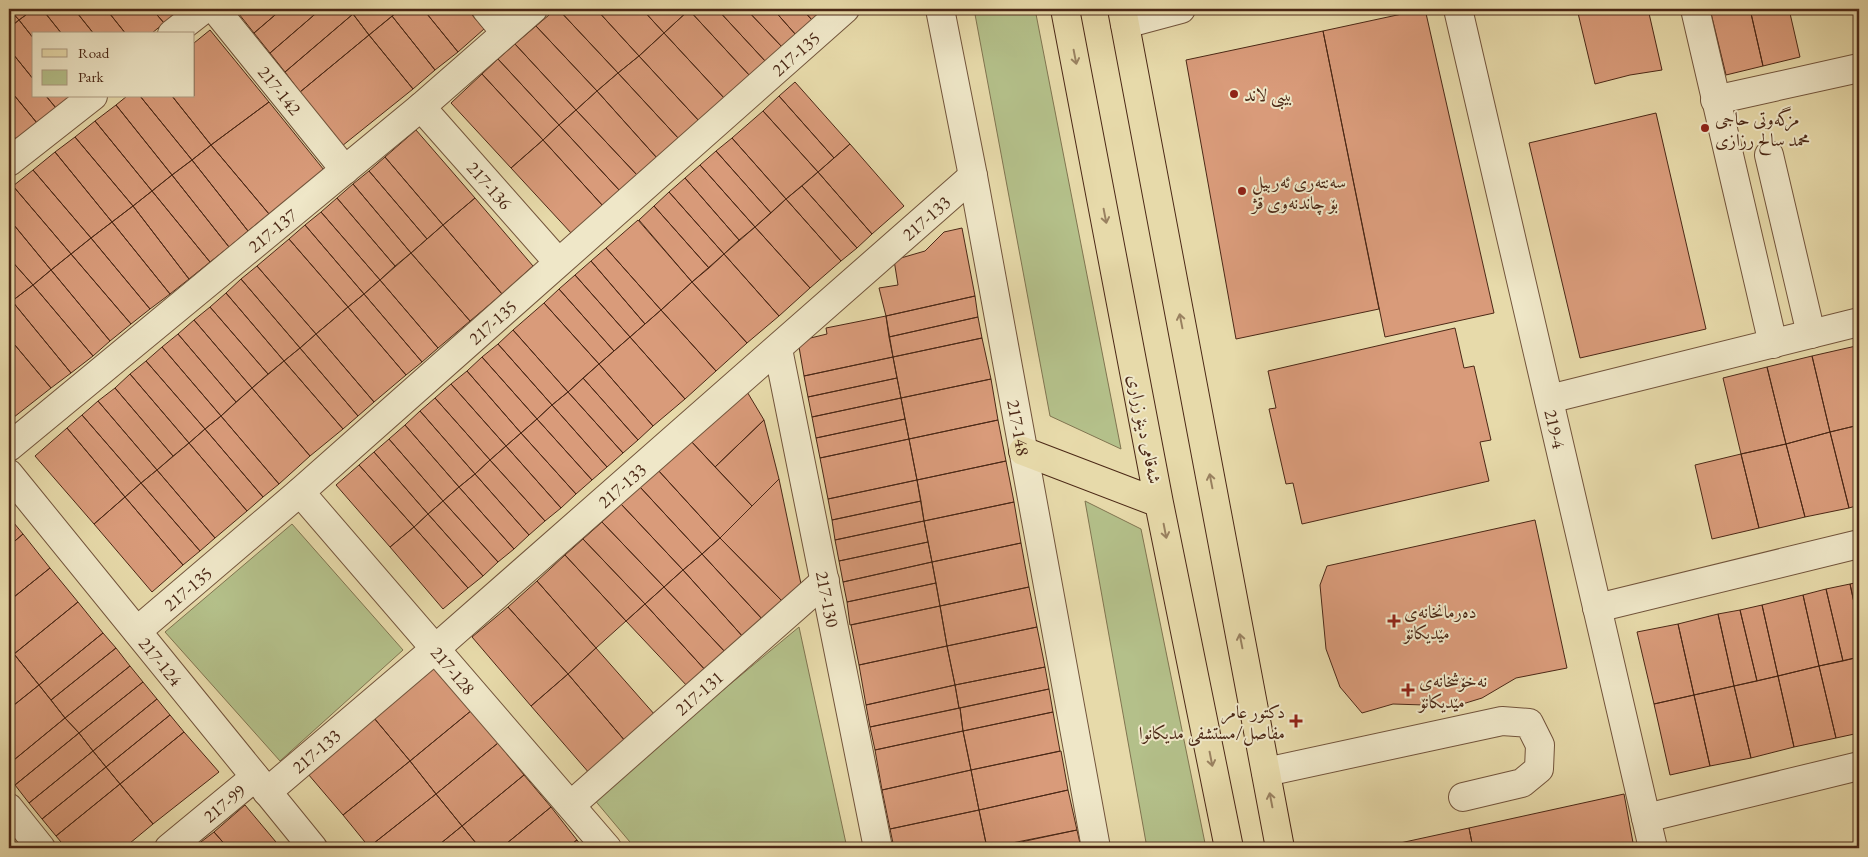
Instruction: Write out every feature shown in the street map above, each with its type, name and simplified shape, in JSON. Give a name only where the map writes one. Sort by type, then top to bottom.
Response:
[{"type":"main road","name":"شەقامی دینۆ زراری","points":[[1066,9],[1159,503],[1229,848]]},
{"type":"main road","points":[[1124,16],[1280,848]]},
{"type":"main road","points":[[1023,451],[1159,503]]},
{"type":"street","points":[[175,32],[204,9]]},
{"type":"street","name":"217-142","points":[[215,9],[345,170]]},
{"type":"street","points":[[486,9],[505,32]]},
{"type":"street","name":"217-137","points":[[9,447],[421,108],[533,9]]},
{"type":"street","name":"217-135","points":[[137,631],[300,492],[845,9]]},
{"type":"street","name":"217-148","points":[[940,9],[973,176],[1096,848]]},
{"type":"street","points":[[1124,16],[1181,9]]},
{"type":"street","name":"219-4","points":[[1458,9],[1653,848]]},
{"type":"street","points":[[1695,9],[1773,344]]},
{"type":"street","points":[[1715,100],[1859,68]]},
{"type":"street","points":[[9,162],[90,98]]},
{"type":"street","name":"217-136","points":[[421,108],[558,262]]},
{"type":"street","points":[[1769,155],[1811,334]]},
{"type":"street","name":"217-133","points":[[261,784],[435,649],[973,176]]},
{"type":"street","points":[[1549,399],[1859,322]]},
{"type":"street","name":"217-130","points":[[778,349],[878,848]]},
{"type":"street","name":"217-124","points":[[9,474],[314,848]]},
{"type":"street","name":"217-128","points":[[300,492],[572,805],[607,848]]},
{"type":"street","points":[[1597,608],[1859,544]]},
{"type":"street","name":"217-131","points":[[572,805],[826,581]]},
{"type":"street","points":[[1266,772],[1502,721],[1529,724],[1540,745],[1539,769],[1522,783],[1463,797]]},
{"type":"street","points":[[1646,818],[1859,766]]},
{"type":"street","name":"217-99","points":[[169,848],[261,784]]},
{"type":"street","points":[[9,808],[42,848]]},
{"type":"green space","points":[[974,9],[1035,9],[1121,449],[1050,416]]},
{"type":"green space","points":[[1085,501],[1141,529],[1206,848],[1147,848]]},
{"type":"green space","points":[[292,524],[403,650],[280,761],[165,632]]},
{"type":"green space","points":[[799,627],[847,848],[635,848],[593,798]]},
{"type":"building","points":[[9,9],[19,20],[9,28]]},
{"type":"building","points":[[9,9],[34,9],[19,20]]},
{"type":"building","points":[[34,9],[42,9],[60,32],[32,32],[32,36],[19,20]]},
{"type":"building","points":[[42,9],[74,9],[92,32],[60,32]]},
{"type":"building","points":[[74,9],[106,9],[124,32],[92,32]]},
{"type":"building","points":[[106,9],[152,9],[164,23],[153,32],[124,32]]},
{"type":"building","points":[[152,9],[183,9],[164,23]]},
{"type":"building","points":[[235,9],[282,9],[254,33]]},
{"type":"building","points":[[282,9],[321,9],[270,53],[254,33]]},
{"type":"building","points":[[321,9],[348,9],[353,14],[285,72],[270,53]]},
{"type":"building","points":[[360,9],[401,9],[369,35],[353,14]]},
{"type":"building","points":[[401,9],[423,9],[458,52],[435,70],[392,16]]},
{"type":"building","points":[[423,9],[467,9],[484,29],[458,52]]},
{"type":"building","points":[[556,9],[618,73],[597,91],[536,26]]},
{"type":"building","points":[[558,9],[596,9],[639,56],[618,73]]},
{"type":"building","points":[[596,9],[642,9],[664,33],[639,56]]},
{"type":"building","points":[[642,9],[688,9],[689,10],[664,33]]},
{"type":"building","points":[[717,9],[766,62],[750,76],[689,10]]},
{"type":"building","points":[[717,9],[746,9],[782,47],[766,62]]},
{"type":"building","points":[[746,9],[773,9],[796,35],[782,47]]},
{"type":"building","points":[[773,9],[802,9],[812,20],[796,35]]},
{"type":"building","points":[[802,9],[824,9],[812,20]]},
{"type":"building","points":[[1425,9],[1494,313],[1385,337],[1323,31]]},
{"type":"building","points":[[1577,9],[1648,9],[1662,70],[1630,75],[1595,84]]},
{"type":"building","points":[[1710,9],[1750,9],[1763,66],[1726,75]]},
{"type":"building","points":[[1750,9],[1789,9],[1800,57],[1763,66]]},
{"type":"building","points":[[689,10],[750,76],[725,99],[664,33]]},
{"type":"building","points":[[353,14],[369,35],[300,92],[285,72]]},
{"type":"building","points":[[392,16],[435,70],[413,89],[369,35]]},
{"type":"building","points":[[19,20],[32,36],[32,78],[9,49],[9,28]]},
{"type":"building","points":[[536,26],[597,91],[576,110],[515,44]]},
{"type":"building","points":[[210,30],[269,102],[211,145],[174,98],[195,98],[195,42]]},
{"type":"building","points":[[1323,31],[1379,309],[1236,339],[1186,60]]},
{"type":"building","points":[[664,33],[725,99],[700,122],[639,56]]},
{"type":"building","points":[[369,35],[413,89],[342,146],[300,92]]},
{"type":"building","points":[[515,44],[576,110],[559,125],[498,59]]},
{"type":"building","points":[[9,49],[32,78],[32,98],[48,98],[56,108],[37,123],[9,89]]},
{"type":"building","points":[[639,56],[700,122],[679,139],[618,73]]},
{"type":"building","points":[[498,59],[559,125],[543,140],[482,74]]},
{"type":"building","points":[[618,73],[679,139],[657,158],[597,91]]},
{"type":"building","points":[[482,74],[543,140],[511,168],[451,103]]},
{"type":"building","points":[[795,82],[850,144],[834,158],[779,96]]},
{"type":"building","points":[[9,89],[37,123],[16,139],[9,130]]},
{"type":"building","points":[[597,91],[657,158],[637,175],[576,110]]},
{"type":"building","points":[[779,96],[834,158],[818,172],[763,111]]},
{"type":"building","points":[[48,98],[68,98],[56,108]]},
{"type":"building","points":[[125,98],[142,98],[192,160],[172,175],[116,105]]},
{"type":"building","points":[[142,98],[174,98],[211,145],[192,160]]},
{"type":"building","points":[[269,102],[324,170],[269,214],[211,145]]},
{"type":"building","points":[[116,105],[172,175],[152,191],[95,121]]},
{"type":"building","points":[[576,110],[637,175],[620,191],[559,125]]},
{"type":"building","points":[[763,111],[818,172],[786,199],[732,138]]},
{"type":"building","points":[[1656,113],[1706,329],[1580,358],[1529,143]]},
{"type":"building","points":[[95,121],[152,191],[133,206],[75,137]]},
{"type":"building","points":[[559,125],[620,191],[603,206],[543,140]]},
{"type":"building","points":[[416,130],[475,198],[443,225],[385,157]]},
{"type":"building","points":[[75,137],[133,206],[112,222],[55,152]]},
{"type":"building","points":[[732,138],[786,199],[771,213],[716,151]]},
{"type":"building","points":[[543,140],[603,206],[572,234],[511,168]]},
{"type":"building","points":[[850,144],[904,206],[872,234],[818,172]]},
{"type":"building","points":[[211,145],[269,214],[248,231],[192,160]]},
{"type":"building","points":[[716,151],[771,213],[755,227],[700,165]]},
{"type":"building","points":[[55,152],[112,222],[91,238],[33,170]]},
{"type":"building","points":[[385,157],[443,225],[427,239],[369,171]]},
{"type":"building","points":[[192,160],[248,231],[229,247],[172,175]]},
{"type":"building","points":[[700,165],[755,227],[739,240],[685,178]]},
{"type":"building","points":[[33,170],[91,238],[71,254],[13,186]]},
{"type":"building","points":[[369,171],[427,239],[411,253],[353,184]]},
{"type":"building","points":[[818,172],[872,234],[857,248],[802,186]]},
{"type":"building","points":[[172,175],[229,247],[210,262],[152,191]]},
{"type":"building","points":[[685,178],[739,240],[724,254],[669,192]]},
{"type":"building","points":[[353,184],[411,253],[395,266],[337,198]]},
{"type":"building","points":[[13,186],[71,254],[51,270],[9,219],[9,189]]},
{"type":"building","points":[[802,186],[857,248],[841,261],[786,199]]},
{"type":"building","points":[[152,191],[210,262],[189,279],[133,206]]},
{"type":"building","points":[[669,192],[724,254],[709,268],[654,206]]},
{"type":"building","points":[[337,198],[395,266],[380,280],[321,212]]},
{"type":"building","points":[[475,198],[533,266],[502,294],[443,225]]},
{"type":"building","points":[[786,199],[841,261],[810,288],[755,227]]},
{"type":"building","points":[[133,206],[189,279],[170,294],[112,222]]},
{"type":"building","points":[[654,206],[709,268],[692,282],[639,220]]},
{"type":"building","points":[[321,212],[380,280],[364,294],[305,225]]},
{"type":"building","points":[[9,219],[51,270],[33,285],[9,258]]},
{"type":"building","points":[[638,220],[692,282],[661,310],[606,248]]},
{"type":"building","points":[[112,222],[170,294],[150,309],[91,238]]},
{"type":"building","points":[[305,225],[364,294],[348,307],[289,239]]},
{"type":"building","points":[[443,225],[502,294],[470,321],[411,253]]},
{"type":"building","points":[[755,227],[810,288],[779,316],[724,254]]},
{"type":"building","points":[[962,228],[975,296],[886,316],[879,288],[898,285],[894,260],[925,251],[944,232]]},
{"type":"building","points":[[91,238],[150,309],[131,324],[71,254]]},
{"type":"building","points":[[289,239],[348,307],[316,334],[257,266]]},
{"type":"building","points":[[606,248],[661,310],[645,324],[591,261]]},
{"type":"building","points":[[411,253],[470,321],[438,348],[380,280]]},
{"type":"building","points":[[71,254],[131,324],[110,341],[51,270]]},
{"type":"building","points":[[724,254],[779,316],[747,343],[692,282]]},
{"type":"building","points":[[9,258],[33,285],[12,301],[9,297]]},
{"type":"building","points":[[591,261],[645,324],[630,337],[575,275]]},
{"type":"building","points":[[257,266],[316,334],[300,348],[241,279]]},
{"type":"building","points":[[51,270],[110,341],[93,356],[33,285]]},
{"type":"building","points":[[575,275],[630,337],[614,351],[559,289]]},
{"type":"building","points":[[241,279],[300,348],[284,361],[226,293]]},
{"type":"building","points":[[380,280],[438,348],[422,362],[364,294]]},
{"type":"building","points":[[692,282],[747,343],[716,371],[661,310]]},
{"type":"building","points":[[33,285],[93,356],[71,373],[12,301]]},
{"type":"building","points":[[559,289],[614,351],[599,364],[544,303]]},
{"type":"building","points":[[226,293],[284,361],[268,374],[210,307]]},
{"type":"building","points":[[364,294],[422,362],[406,375],[348,307]]},
{"type":"building","points":[[975,296],[978,317],[889,337],[886,316]]},
{"type":"building","points":[[12,301],[71,373],[51,388],[9,338],[9,304]]},
{"type":"building","points":[[544,303],[599,364],[568,392],[513,330]]},
{"type":"building","points":[[210,307],[268,374],[252,388],[194,320]]},
{"type":"building","points":[[348,307],[406,375],[374,402],[316,334]]},
{"type":"building","points":[[661,310],[716,371],[685,399],[630,337]]},
{"type":"building","points":[[886,316],[893,357],[804,376],[798,341],[827,334],[826,328]]},
{"type":"building","points":[[978,317],[982,338],[893,357],[889,337]]},
{"type":"building","points":[[194,320],[252,388],[236,402],[178,334]]},
{"type":"building","points":[[1455,328],[1464,368],[1474,366],[1491,440],[1480,442],[1489,481],[1302,524],[1293,483],[1286,484],[1269,409],[1276,408],[1268,371]]},
{"type":"building","points":[[513,330],[568,392],[552,405],[498,344]]},
{"type":"building","points":[[178,334],[236,402],[221,416],[162,347]]},
{"type":"building","points":[[316,334],[374,402],[358,416],[300,348]]},
{"type":"building","points":[[630,337],[685,399],[653,426],[599,364]]},
{"type":"building","points":[[9,338],[51,388],[9,421]]},
{"type":"building","points":[[982,338],[991,379],[901,398],[893,357]]},
{"type":"building","points":[[498,344],[552,405],[537,419],[482,357]]},
{"type":"building","points":[[1856,346],[1859,358],[1859,425],[1830,432],[1812,356]]},
{"type":"building","points":[[162,347],[221,416],[205,429],[146,361]]},
{"type":"building","points":[[300,348],[358,416],[343,429],[284,361]]},
{"type":"building","points":[[1812,356],[1830,432],[1786,444],[1767,367]]},
{"type":"building","points":[[482,357],[537,419],[521,433],[467,371]]},
{"type":"building","points":[[893,357],[897,378],[808,397],[804,376]]},
{"type":"building","points":[[146,361],[205,429],[189,443],[130,374]]},
{"type":"building","points":[[284,361],[343,429],[310,456],[252,388]]},
{"type":"building","points":[[599,364],[653,426],[638,440],[583,378]]},
{"type":"building","points":[[1767,367],[1786,444],[1741,454],[1723,378]]},
{"type":"building","points":[[467,371],[521,433],[506,446],[451,384]]},
{"type":"building","points":[[130,374],[189,443],[173,456],[115,388]]},
{"type":"building","points":[[583,378],[638,440],[623,453],[568,392]]},
{"type":"building","points":[[897,378],[901,398],[812,417],[808,397]]},
{"type":"building","points":[[991,379],[998,420],[909,439],[901,398]]},
{"type":"building","points":[[451,384],[506,446],[490,460],[435,398]]},
{"type":"building","points":[[115,388],[173,456],[157,470],[98,401]]},
{"type":"building","points":[[252,388],[310,456],[279,484],[221,416]]},
{"type":"building","points":[[746,390],[764,420],[715,467],[690,440]]},
{"type":"building","points":[[568,392],[623,453],[607,467],[552,405]]},
{"type":"building","points":[[435,398],[490,460],[475,474],[420,411]]},
{"type":"building","points":[[901,398],[905,419],[816,438],[812,417]]},
{"type":"building","points":[[98,401],[157,470],[141,483],[82,415]]},
{"type":"building","points":[[552,405],[607,467],[592,480],[537,419]]},
{"type":"building","points":[[420,411],[475,474],[459,487],[405,425]]},
{"type":"building","points":[[82,415],[141,483],[125,497],[67,428]]},
{"type":"building","points":[[221,416],[279,484],[263,497],[205,429]]},
{"type":"building","points":[[537,419],[592,480],[576,494],[521,433]]},
{"type":"building","points":[[905,419],[909,439],[820,458],[816,438]]},
{"type":"building","points":[[764,420],[779,479],[752,506],[715,467]]},
{"type":"building","points":[[998,420],[1006,461],[917,480],[909,439]]},
{"type":"building","points":[[405,425],[459,487],[443,501],[389,439]]},
{"type":"building","points":[[1859,425],[1859,505],[1849,508],[1830,432]]},
{"type":"building","points":[[67,428],[125,497],[94,524],[35,456]]},
{"type":"building","points":[[205,429],[263,497],[247,511],[189,443]]},
{"type":"building","points":[[1830,432],[1849,508],[1805,517],[1786,444]]},
{"type":"building","points":[[521,433],[576,494],[561,508],[506,446]]},
{"type":"building","points":[[389,439],[443,501],[428,514],[374,452]]},
{"type":"building","points":[[909,439],[917,480],[828,499],[820,458]]},
{"type":"building","points":[[690,440],[752,506],[720,538],[658,470]]},
{"type":"building","points":[[189,443],[247,511],[215,538],[157,470]]},
{"type":"building","points":[[1786,444],[1805,517],[1759,528],[1741,454]]},
{"type":"building","points":[[506,446],[561,508],[545,521],[490,460]]},
{"type":"building","points":[[374,452],[428,514],[414,527],[359,465]]},
{"type":"building","points":[[1741,454],[1759,528],[1712,539],[1695,465]]},
{"type":"building","points":[[490,460],[545,521],[529,535],[475,474]]},
{"type":"building","points":[[1006,461],[1014,502],[924,521],[917,480]]},
{"type":"building","points":[[359,465],[414,527],[390,547],[336,485]]},
{"type":"building","points":[[157,470],[215,538],[200,551],[141,483]]},
{"type":"building","points":[[658,470],[720,538],[702,554],[640,487]]},
{"type":"building","points":[[475,474],[529,535],[514,549],[459,487]]},
{"type":"building","points":[[779,479],[801,584],[783,602],[720,538]]},
{"type":"building","points":[[917,480],[921,501],[832,520],[828,499]]},
{"type":"building","points":[[141,483],[200,551],[183,565],[125,497]]},
{"type":"building","points":[[459,487],[514,549],[498,562],[443,501]]},
{"type":"building","points":[[640,487],[702,554],[683,570],[621,504]]},
{"type":"building","points":[[125,497],[183,565],[152,592],[94,524]]},
{"type":"building","points":[[443,501],[498,562],[483,576],[428,514]]},
{"type":"building","points":[[921,501],[924,521],[835,540],[832,520]]},
{"type":"building","points":[[1014,502],[1021,543],[932,562],[924,521]]},
{"type":"building","points":[[621,504],[683,570],[664,587],[602,522]]},
{"type":"building","points":[[428,514],[483,576],[468,588],[414,527]]},
{"type":"building","points":[[9,517],[23,534],[9,546]]},
{"type":"building","points":[[1535,520],[1567,668],[1516,678],[1482,698],[1456,706],[1393,704],[1362,713],[1340,687],[1326,649],[1320,585],[1327,566]]},
{"type":"building","points":[[924,521],[928,542],[839,561],[835,540]]},
{"type":"building","points":[[602,522],[664,587],[645,604],[583,539]]},
{"type":"building","points":[[414,527],[468,588],[443,609],[390,547]]},
{"type":"building","points":[[23,534],[50,568],[9,601],[9,546]]},
{"type":"building","points":[[720,538],[783,602],[763,620],[702,554]]},
{"type":"building","points":[[583,539],[645,604],[626,621],[565,555]]},
{"type":"building","points":[[928,542],[932,562],[843,582],[839,561]]},
{"type":"building","points":[[1021,543],[1029,587],[940,606],[932,562]]},
{"type":"building","points":[[702,554],[763,620],[744,638],[683,570]]},
{"type":"building","points":[[565,555],[626,621],[596,648],[537,581]]},
{"type":"building","points":[[932,562],[936,583],[847,602],[843,582]]},
{"type":"building","points":[[50,568],[78,602],[14,654],[9,648],[9,601]]},
{"type":"building","points":[[683,570],[744,638],[727,654],[664,587]]},
{"type":"building","points":[[537,581],[596,648],[568,674],[508,607]]},
{"type":"building","points":[[1859,582],[1859,626],[1850,584]]},
{"type":"building","points":[[936,583],[940,606],[850,625],[847,602]]},
{"type":"building","points":[[1850,584],[1859,626],[1859,657],[1843,661],[1826,589]]},
{"type":"building","points":[[664,587],[727,654],[707,672],[645,604]]},
{"type":"building","points":[[1029,587],[1037,627],[947,646],[940,606]]},
{"type":"building","points":[[1826,589],[1843,661],[1819,666],[1803,595]]},
{"type":"building","points":[[1803,595],[1819,666],[1778,676],[1762,605]]},
{"type":"building","points":[[78,602],[103,633],[39,685],[14,654]]},
{"type":"building","points":[[645,604],[707,672],[689,688],[626,621]]},
{"type":"building","points":[[1762,605],[1778,676],[1757,681],[1740,610]]},
{"type":"building","points":[[940,606],[947,646],[859,665],[851,625]]},
{"type":"building","points":[[508,607],[568,674],[531,706],[472,637]]},
{"type":"building","points":[[1740,610],[1757,681],[1734,686],[1718,614]]},
{"type":"building","points":[[1718,614],[1734,686],[1694,695],[1678,624]]},
{"type":"building","points":[[1678,624],[1694,695],[1654,704],[1637,632]]},
{"type":"building","points":[[1037,627],[1045,667],[955,685],[947,646]]},
{"type":"building","points":[[103,633],[116,648],[51,700],[39,685]]},
{"type":"building","points":[[947,646],[955,685],[866,705],[859,665]]},
{"type":"building","points":[[116,648],[130,666],[65,718],[51,700]]},
{"type":"building","points":[[596,648],[655,715],[626,742],[568,674]]},
{"type":"building","points":[[14,654],[39,685],[9,709],[9,658]]},
{"type":"building","points":[[1859,657],[1859,733],[1836,738],[1819,666]]},
{"type":"building","points":[[130,666],[143,682],[79,733],[65,718]]},
{"type":"building","points":[[1819,666],[1836,738],[1794,747],[1778,676]]},
{"type":"building","points":[[436,667],[472,710],[410,761],[374,718]]},
{"type":"building","points":[[1045,667],[1049,689],[959,708],[955,685]]},
{"type":"building","points":[[568,674],[626,742],[590,774],[531,706]]},
{"type":"building","points":[[1778,676],[1794,747],[1751,758],[1734,686]]},
{"type":"building","points":[[143,682],[157,699],[93,751],[79,733]]},
{"type":"building","points":[[39,685],[65,718],[9,764],[9,709]]},
{"type":"building","points":[[955,685],[959,708],[870,727],[866,705]]},
{"type":"building","points":[[1734,686],[1751,758],[1710,766],[1694,695]]},
{"type":"building","points":[[1049,689],[1053,712],[963,731],[960,708]]},
{"type":"building","points":[[1694,695],[1710,766],[1670,775],[1654,704]]},
{"type":"building","points":[[157,699],[170,715],[106,767],[93,751]]},
{"type":"building","points":[[960,708],[963,731],[875,750],[870,727]]},
{"type":"building","points":[[472,710],[498,743],[436,794],[410,761]]},
{"type":"building","points":[[1053,712],[1060,751],[971,770],[963,731]]},
{"type":"building","points":[[170,715],[184,732],[120,784],[106,767]]},
{"type":"building","points":[[65,718],[79,733],[15,785],[9,778],[9,764]]},
{"type":"building","points":[[374,718],[410,761],[343,815],[308,774]]},
{"type":"building","points":[[963,731],[971,770],[882,790],[875,750]]},
{"type":"building","points":[[184,732],[219,772],[153,824],[120,784]]},
{"type":"building","points":[[79,733],[93,751],[29,803],[15,785]]},
{"type":"building","points":[[498,743],[524,775],[462,826],[436,794]]},
{"type":"building","points":[[93,751],[106,767],[42,819],[29,803]]},
{"type":"building","points":[[1061,751],[1068,790],[979,810],[971,770]]},
{"type":"building","points":[[410,761],[436,794],[369,847],[343,815]]},
{"type":"building","points":[[106,767],[120,784],[56,836],[42,819]]},
{"type":"building","points":[[971,770],[979,810],[890,829],[882,790]]},
{"type":"building","points":[[524,775],[551,807],[501,848],[480,848],[462,826]]},
{"type":"building","points":[[120,784],[153,824],[124,848],[66,848],[56,836]]},
{"type":"building","points":[[1068,790],[1077,830],[987,848],[979,810]]},
{"type":"building","points":[[436,794],[462,826],[435,848],[369,847]]},
{"type":"building","points":[[1624,794],[1634,848],[1473,848],[1469,828]]},
{"type":"building","points":[[245,805],[281,848],[228,848],[214,832]]},
{"type":"building","points":[[551,807],[577,840],[566,848],[501,848]]},
{"type":"building","points":[[979,810],[987,848],[894,848],[890,829]]},
{"type":"building","points":[[462,826],[480,848],[435,848]]},
{"type":"building","points":[[1469,828],[1473,848],[1377,848]]},
{"type":"building","points":[[1077,830],[1081,848],[993,848]]},
{"type":"building","points":[[214,832],[228,848],[199,848],[197,845]]},
{"type":"building","points":[[577,840],[583,848],[566,848]]},
{"type":"place","name":"بيبى لاند","points":[[1234,94]]},
{"type":"place","name":"مزگەوتی حاجی محمد سالح رزازی","points":[[1705,128]]},
{"type":"place","name":"سەنتەری ئەربیل بۆ چاندنەوی قژ","points":[[1242,191]]},
{"type":"place","name":"دەرمانخانەی مێدیکانۆ","points":[[1394,621]]},
{"type":"place","name":"نەخۆشخانەی مێدیکانۆ","points":[[1408,690]]},
{"type":"place","name":"دكتور عامر مفاصل/مستشفى مديكانوا","points":[[1296,721]]}]
